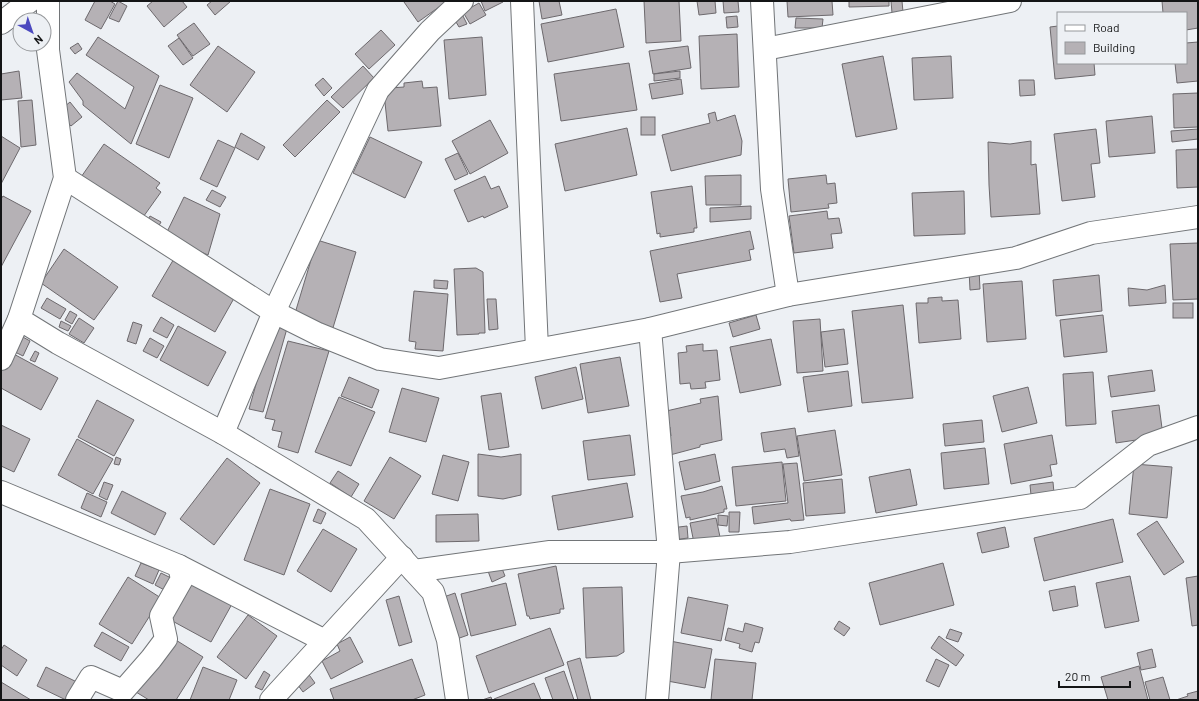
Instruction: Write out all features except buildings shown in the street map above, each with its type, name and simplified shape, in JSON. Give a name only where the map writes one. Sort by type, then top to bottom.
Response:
[{"type":"street","points":[[1,23],[30,1]]},
{"type":"street","points":[[1,358],[18,319],[65,178],[48,50],[48,1]]},
{"type":"street","points":[[223,433],[274,312],[378,90],[430,31],[462,1]]},
{"type":"street","points":[[522,1],[537,349]]},
{"type":"street","points":[[762,1],[772,189],[788,295]]},
{"type":"street","points":[[765,49],[1010,1]]},
{"type":"street","points":[[65,178],[274,312],[318,334],[380,359],[438,368],[650,329],[788,295],[1016,258],[1091,233],[1198,217]]},
{"type":"street","points":[[18,319],[223,433],[366,519],[433,592],[448,640],[457,700]]},
{"type":"street","points":[[650,329],[669,552],[657,700]]},
{"type":"street","points":[[271,700],[325,641],[408,564],[550,552],[669,552],[790,542],[1080,498],[1148,445],[1198,427]]},
{"type":"street","points":[[1,492],[179,566],[325,641]]},
{"type":"street","points":[[77,700],[91,677],[123,691],[159,649],[166,639],[161,616],[182,579],[179,566]]}]
